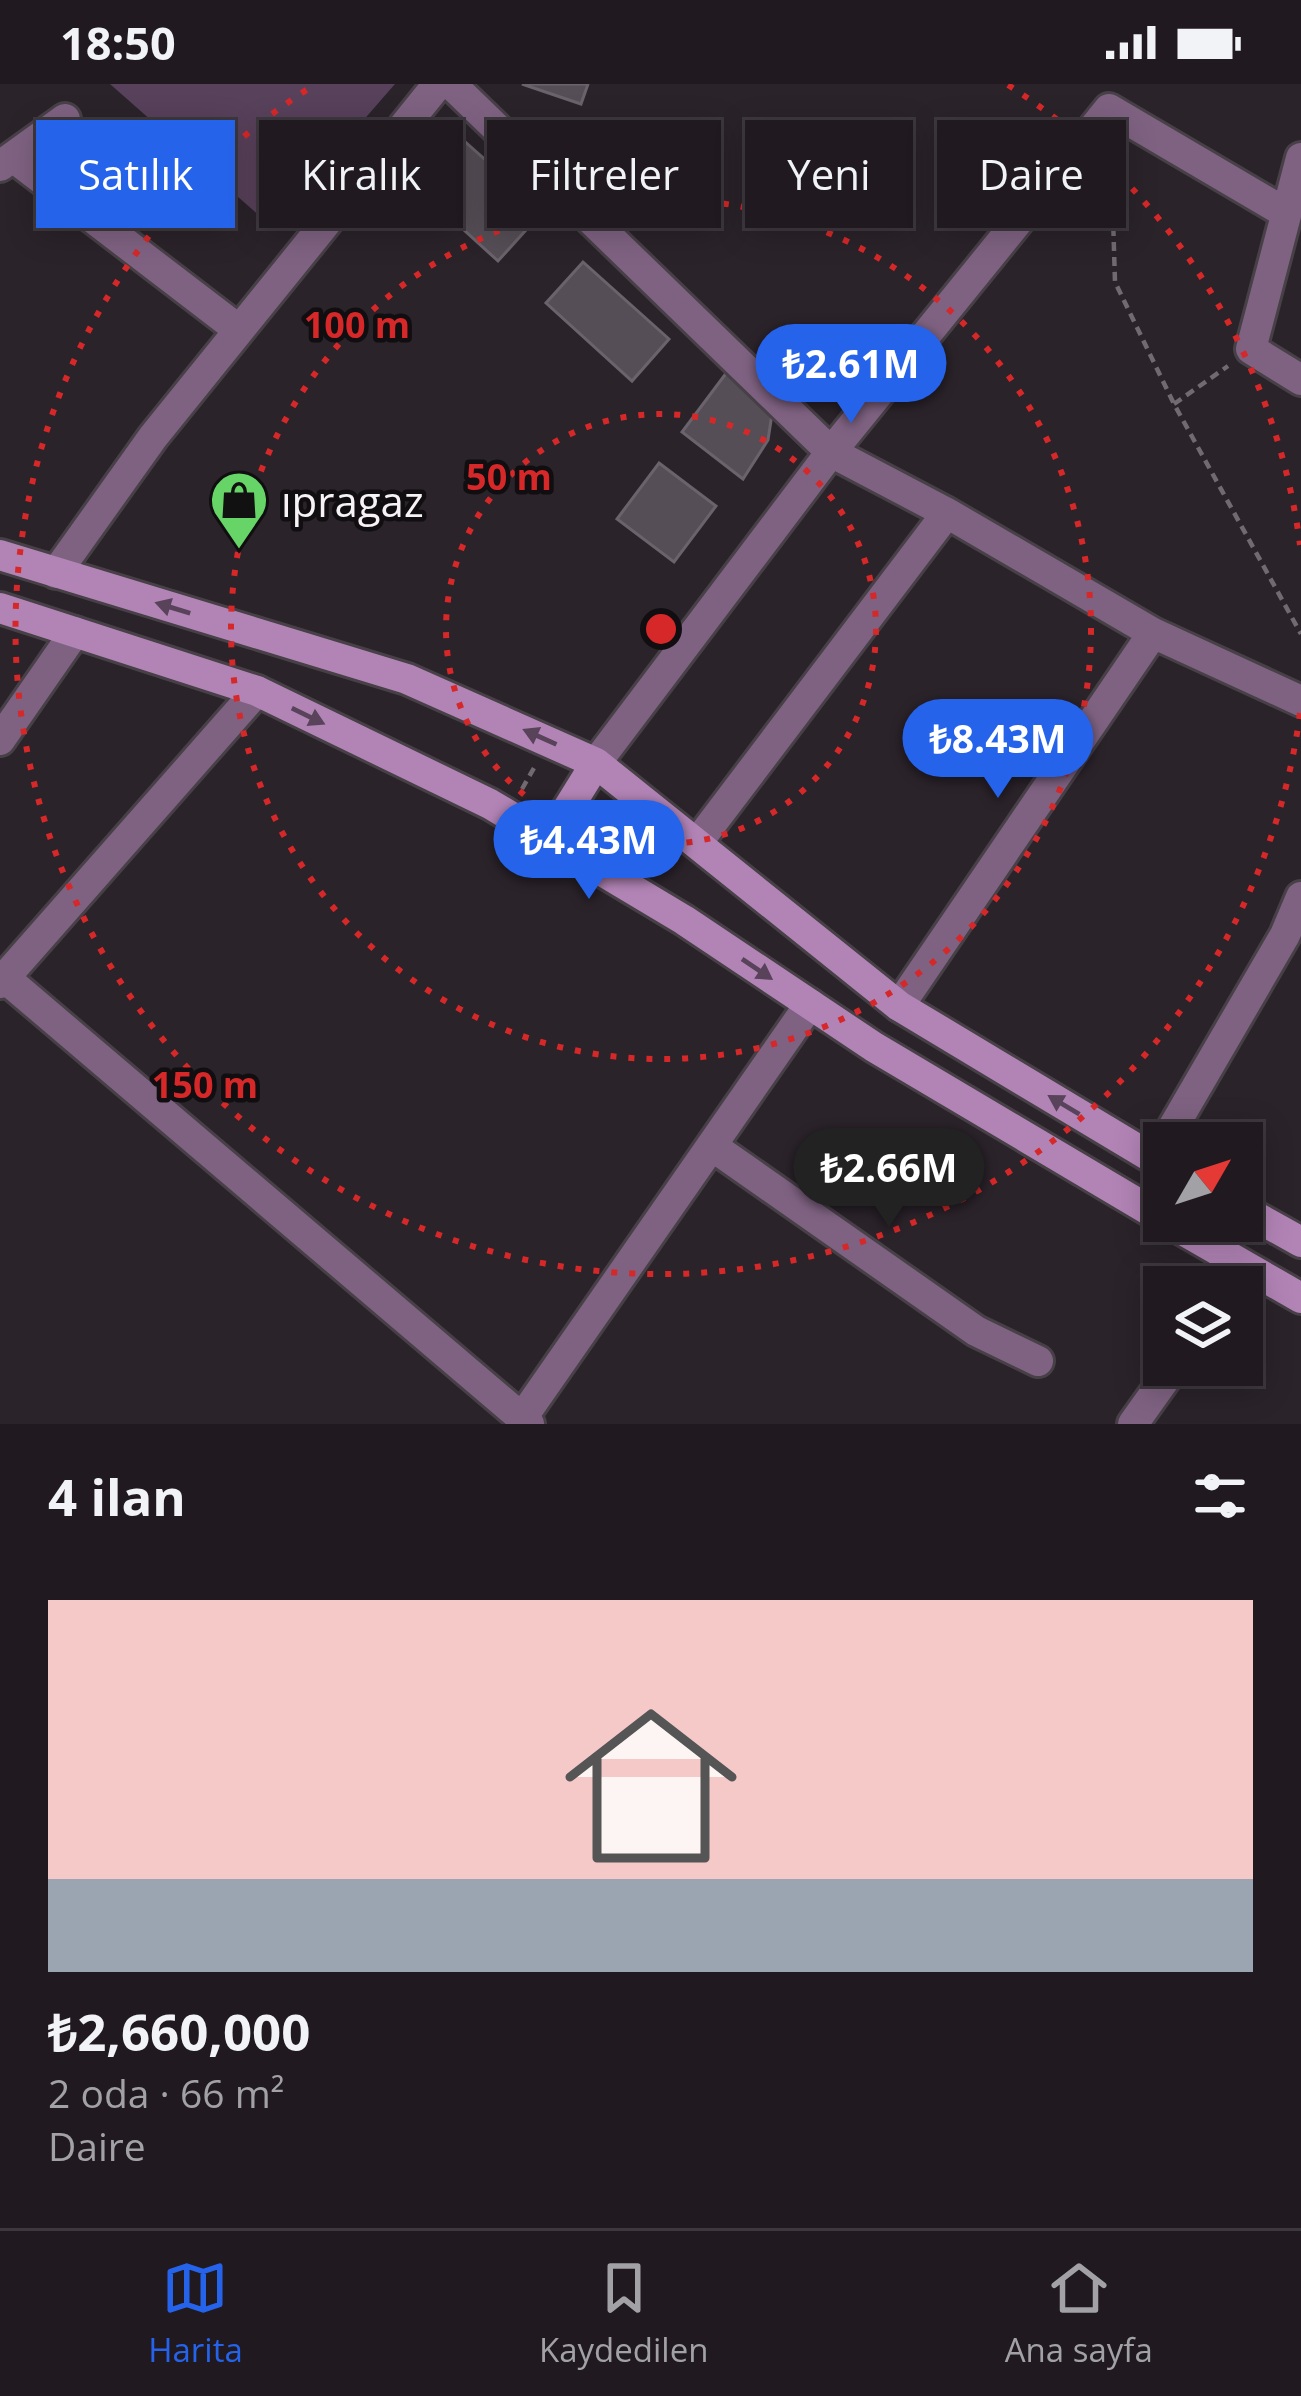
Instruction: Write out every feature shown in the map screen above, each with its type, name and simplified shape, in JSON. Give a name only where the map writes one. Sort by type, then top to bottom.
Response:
[{"type":"main road","points":[[0,555],[407,679],[596,763],[899,1006],[1143,1142]]},
{"type":"main road","points":[[0,608],[257,691],[507,814],[684,920],[874,1047],[1143,1207]]},
{"type":"main road","points":[[549,839],[596,763]]},
{"type":"main road","points":[[1263,1221],[1301,1243]]},
{"type":"main road","points":[[1192,1242],[1222,1266]]},
{"type":"main road","points":[[1263,1286],[1301,1298]]},
{"type":"street","points":[[56,572],[153,437],[438,84]]},
{"type":"street","points":[[451,84],[831,452],[947,513],[1153,633],[1301,701]]},
{"type":"street","points":[[596,763],[1108,96],[1284,212]]},
{"type":"street","points":[[64,119],[6,162],[239,330]]},
{"type":"street","points":[[1301,158],[1251,350],[1301,380]]},
{"type":"street","points":[[697,843],[947,513]]},
{"type":"street","points":[[0,740],[75,632]]},
{"type":"street","points":[[899,1006],[1153,633]]},
{"type":"street","points":[[257,691],[3,981],[525,1421],[810,1004]]},
{"type":"street","points":[[1179,1122],[1285,935],[1301,897]]},
{"type":"street","points":[[712,1146],[976,1331],[1038,1361]]},
{"type":"street","points":[[1133,1424],[1160,1386]]},
{"type":"path","points":[[1108,96],[1115,282],[1174,404],[1301,634]]},
{"type":"path","points":[[1174,404],[1251,350]]},
{"type":"path","points":[[507,814],[550,742]]},
{"type":"shaded area","points":[[110,84],[395,84],[364,120],[259,120],[259,215],[235,194],[235,120],[151,120]]},
{"type":"building","points":[[522,84],[588,84],[581,104]]},
{"type":"building","points":[[463,140],[487,161],[487,228],[528,228],[498,261],[462,228]]},
{"type":"building","points":[[583,262],[669,339],[632,381],[546,303]]},
{"type":"building","points":[[727,372],[772,414],[768,440],[743,479],[682,432]]},
{"type":"building","points":[[659,463],[716,506],[674,562],[617,519]]},
{"type":"place","name":"ıpragaz","points":[[239,551]]}]
